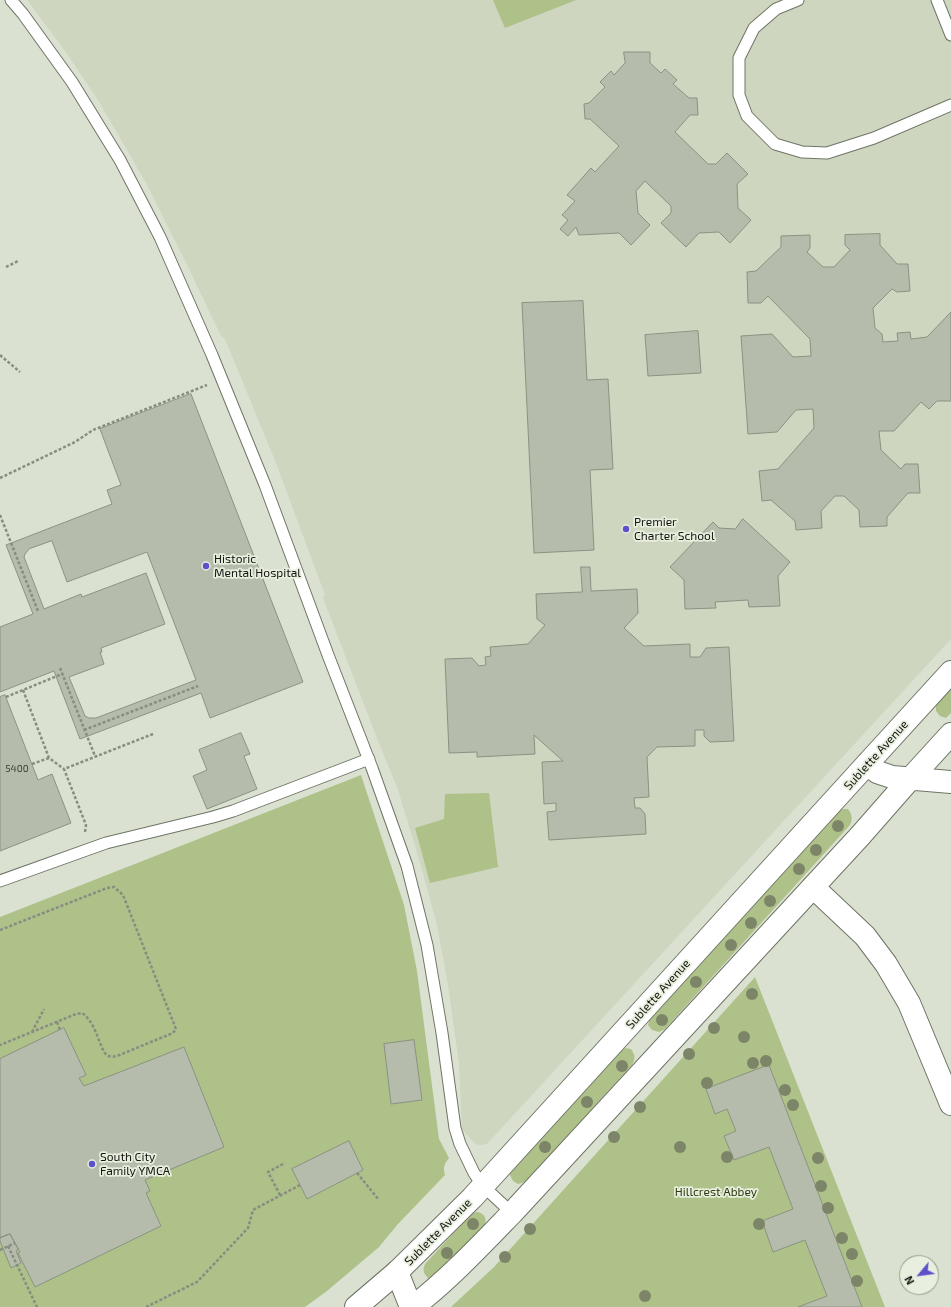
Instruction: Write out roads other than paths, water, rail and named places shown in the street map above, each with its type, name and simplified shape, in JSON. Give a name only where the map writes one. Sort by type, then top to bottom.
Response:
[{"type":"street","name":"Sublette Avenue","points":[[356,1307],[397,1272],[483,1186],[951,672]]},
{"type":"street","points":[[397,1272],[412,1307],[429,1295],[468,1259],[813,887],[951,734]]},
{"type":"street","points":[[867,764],[877,772],[892,777],[951,782]]},
{"type":"street","points":[[813,887],[865,936],[886,964],[909,1003],[951,1104]]},
{"type":"lane","points":[[11,0],[23,14],[72,82],[120,160],[160,237],[222,379],[265,485],[328,655],[369,760],[406,866],[428,945],[455,1128],[460,1144],[483,1186],[512,1213]]},
{"type":"lane","points":[[798,0],[776,9],[754,28],[739,58],[739,95],[747,116],[775,144],[802,152],[828,153],[874,138],[951,105]]},
{"type":"lane","points":[[937,0],[951,35]]},
{"type":"lane","points":[[0,881],[106,843],[213,818],[369,760]]},
{"type":"place","name":"Premier Charter School","points":[[626,529]]},
{"type":"place","name":"Historic Mental Hospital","points":[[206,566]]},
{"type":"place","name":"South City Family YMCA","points":[[92,1164]]},
{"type":"park label","name":"Hillcrest Abbey","points":[[716,1192]]}]
